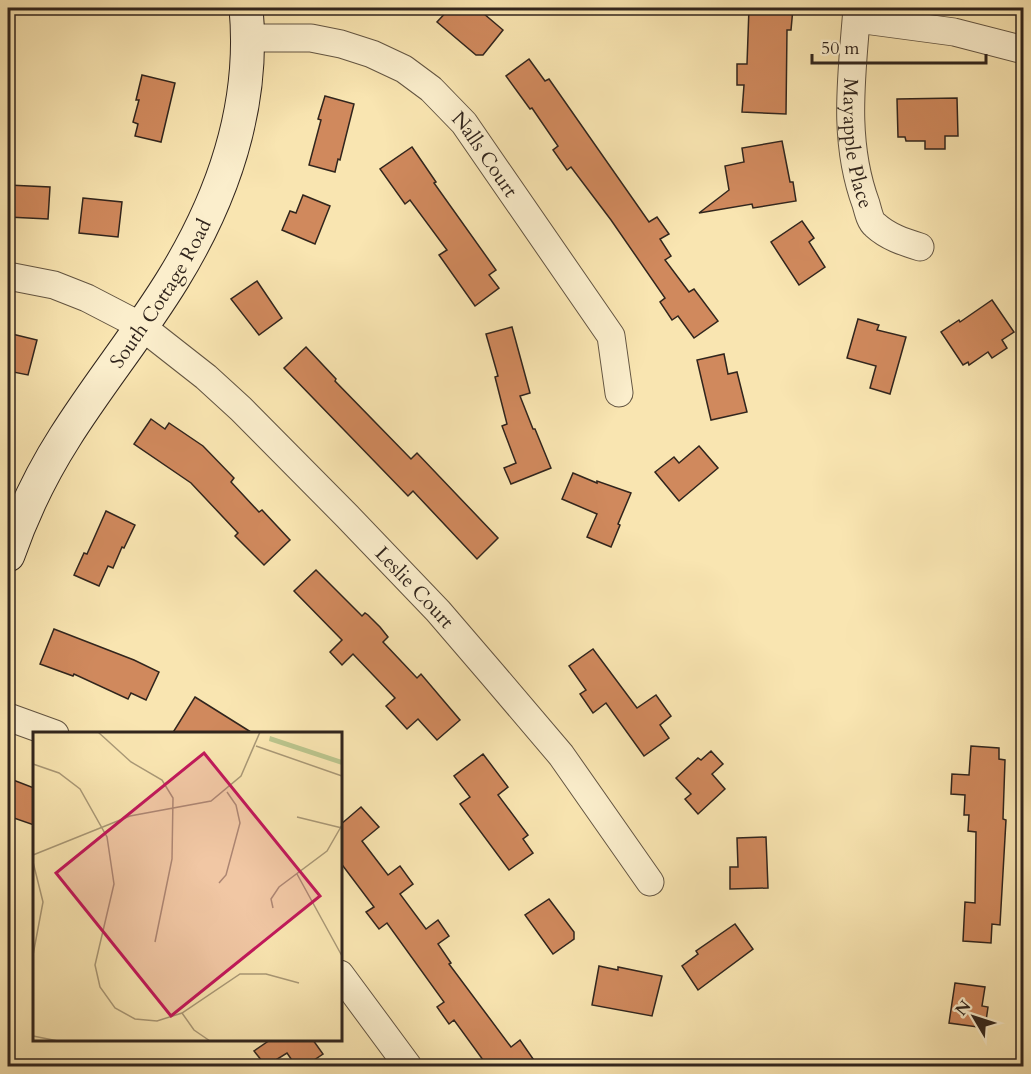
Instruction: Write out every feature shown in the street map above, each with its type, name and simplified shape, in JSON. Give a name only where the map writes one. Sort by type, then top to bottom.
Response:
[{"type":"street","points":[[857,13],[954,32],[1023,50]]},
{"type":"street","name":"Mayapple Place","points":[[857,13],[849,109],[851,148],[859,187],[873,224],[895,239],[920,246]]},
{"type":"street","name":"South Cottage Road","points":[[8,555],[38,484],[64,438],[172,280],[201,230],[220,187],[236,141],[243,98],[247,22]]},
{"type":"street","name":"Nalls Court","points":[[247,22],[341,44],[372,54],[404,69],[431,89],[464,123],[611,336],[618,393]]},
{"type":"street","name":"Leslie Court","points":[[8,276],[54,285],[87,298],[141,326],[206,376],[241,409],[438,611],[561,755],[650,882]]},
{"type":"street","points":[[8,717],[49,732]]},
{"type":"street","points":[[342,977],[408,1066]]},
{"type":"building","points":[[450,8],[477,8],[503,30],[483,55],[476,55],[437,22]]},
{"type":"building","points":[[749,8],[793,8],[791,30],[787,30],[786,114],[742,112],[744,85],[737,85],[737,64],[747,64]]},
{"type":"building","points":[[529,59],[545,81],[549,79],[649,222],[657,217],[669,234],[660,239],[671,256],[665,260],[689,292],[694,289],[718,321],[694,338],[678,316],[672,320],[660,302],[665,298],[571,167],[567,170],[553,150],[558,146],[506,76]]},
{"type":"building","points":[[142,75],[175,83],[161,142],[135,136],[138,124],[133,122]]},
{"type":"building","points":[[325,96],[354,104],[335,172],[309,165]]},
{"type":"building","points":[[957,98],[958,136],[945,136],[945,149],[925,149],[925,141],[906,141],[905,137],[898,137],[897,99]]},
{"type":"building","points":[[782,141],[796,201],[753,208],[752,204],[699,213],[729,190],[725,166],[744,162],[742,148]]},
{"type":"building","points":[[412,147],[436,182],[434,183],[496,270],[489,275],[499,288],[475,306],[439,255],[447,250],[410,200],[405,204],[380,169]]},
{"type":"building","points":[[8,185],[50,187],[48,219],[8,217]]},
{"type":"building","points":[[303,195],[330,206],[315,244],[282,230],[290,211],[296,213]]},
{"type":"building","points":[[83,198],[122,202],[118,237],[79,233]]},
{"type":"building","points":[[802,221],[814,238],[809,242],[825,267],[799,285],[771,242]]},
{"type":"building","points":[[257,281],[282,318],[259,335],[231,299]]},
{"type":"building","points":[[992,300],[1014,332],[1002,340],[1007,348],[992,358],[988,352],[969,365],[968,362],[963,365],[941,332]]},
{"type":"building","points":[[858,319],[879,325],[877,330],[906,337],[890,394],[870,388],[876,366],[847,358]]},
{"type":"building","points":[[512,327],[530,393],[520,396],[551,468],[511,484],[504,468],[516,463],[502,426],[507,424],[495,377],[498,376],[486,334]]},
{"type":"building","points":[[8,333],[37,340],[28,375],[8,371]]},
{"type":"building","points":[[306,347],[336,379],[335,381],[411,459],[417,453],[498,538],[477,559],[413,491],[408,496],[284,368]]},
{"type":"building","points":[[724,354],[728,374],[737,372],[747,412],[711,420],[697,360]]},
{"type":"building","points":[[151,419],[165,429],[169,423],[203,446],[234,478],[231,482],[290,540],[264,565],[235,536],[238,533],[191,483],[134,444]]},
{"type":"building","points":[[699,446],[718,468],[679,501],[655,472],[674,457],[679,463]]},
{"type":"building","points":[[573,473],[631,493],[611,547],[587,537],[597,514],[562,499]]},
{"type":"building","points":[[106,511],[135,525],[113,568],[108,566],[99,586],[74,575],[84,553],[87,554]]},
{"type":"building","points":[[316,570],[362,616],[365,613],[380,627],[388,637],[383,642],[417,678],[421,674],[460,720],[437,740],[418,719],[407,729],[386,706],[395,698],[353,654],[342,665],[330,652],[342,640],[294,591]]},
{"type":"building","points":[[54,629],[159,672],[146,700],[131,693],[128,699],[74,674],[73,676],[40,664]]},
{"type":"building","points":[[593,649],[637,708],[656,695],[671,716],[660,725],[669,738],[644,756],[606,703],[593,713],[580,694],[586,690],[569,666]]},
{"type":"building","points":[[195,697],[251,732],[173,732]]},
{"type":"building","points":[[971,746],[999,748],[999,759],[1005,760],[1003,819],[1006,820],[1000,925],[992,924],[991,943],[963,941],[965,902],[975,903],[976,832],[968,831],[969,815],[964,815],[965,795],[951,794],[952,774],[969,775]]},
{"type":"building","points":[[711,751],[723,764],[712,774],[725,789],[698,814],[685,799],[691,794],[676,778],[698,758],[701,760]]},
{"type":"building","points":[[483,754],[508,787],[498,795],[528,835],[523,839],[533,853],[509,870],[460,804],[470,797],[454,776]]},
{"type":"building","points":[[8,778],[33,788],[33,825],[8,816]]},
{"type":"building","points":[[361,807],[379,827],[362,841],[388,875],[400,866],[413,884],[400,894],[426,929],[438,920],[449,936],[438,944],[451,963],[449,964],[511,1047],[520,1040],[538,1066],[482,1066],[486,1064],[454,1020],[449,1024],[437,1007],[444,1002],[387,923],[379,929],[366,912],[374,907],[342,865],[342,823]]},
{"type":"building","points":[[766,837],[768,888],[730,889],[730,867],[738,867],[737,838]]},
{"type":"building","points":[[549,899],[574,932],[574,939],[553,954],[525,915]]},
{"type":"building","points":[[735,924],[753,949],[698,990],[682,966],[698,954],[696,951]]},
{"type":"building","points":[[599,966],[618,970],[618,967],[662,976],[652,1016],[592,1005]]},
{"type":"building","points":[[955,983],[985,987],[982,1006],[988,1007],[985,1028],[949,1023]]},
{"type":"building","points":[[269,1041],[314,1041],[323,1054],[305,1066],[296,1066],[287,1053],[266,1066],[254,1051]]}]
